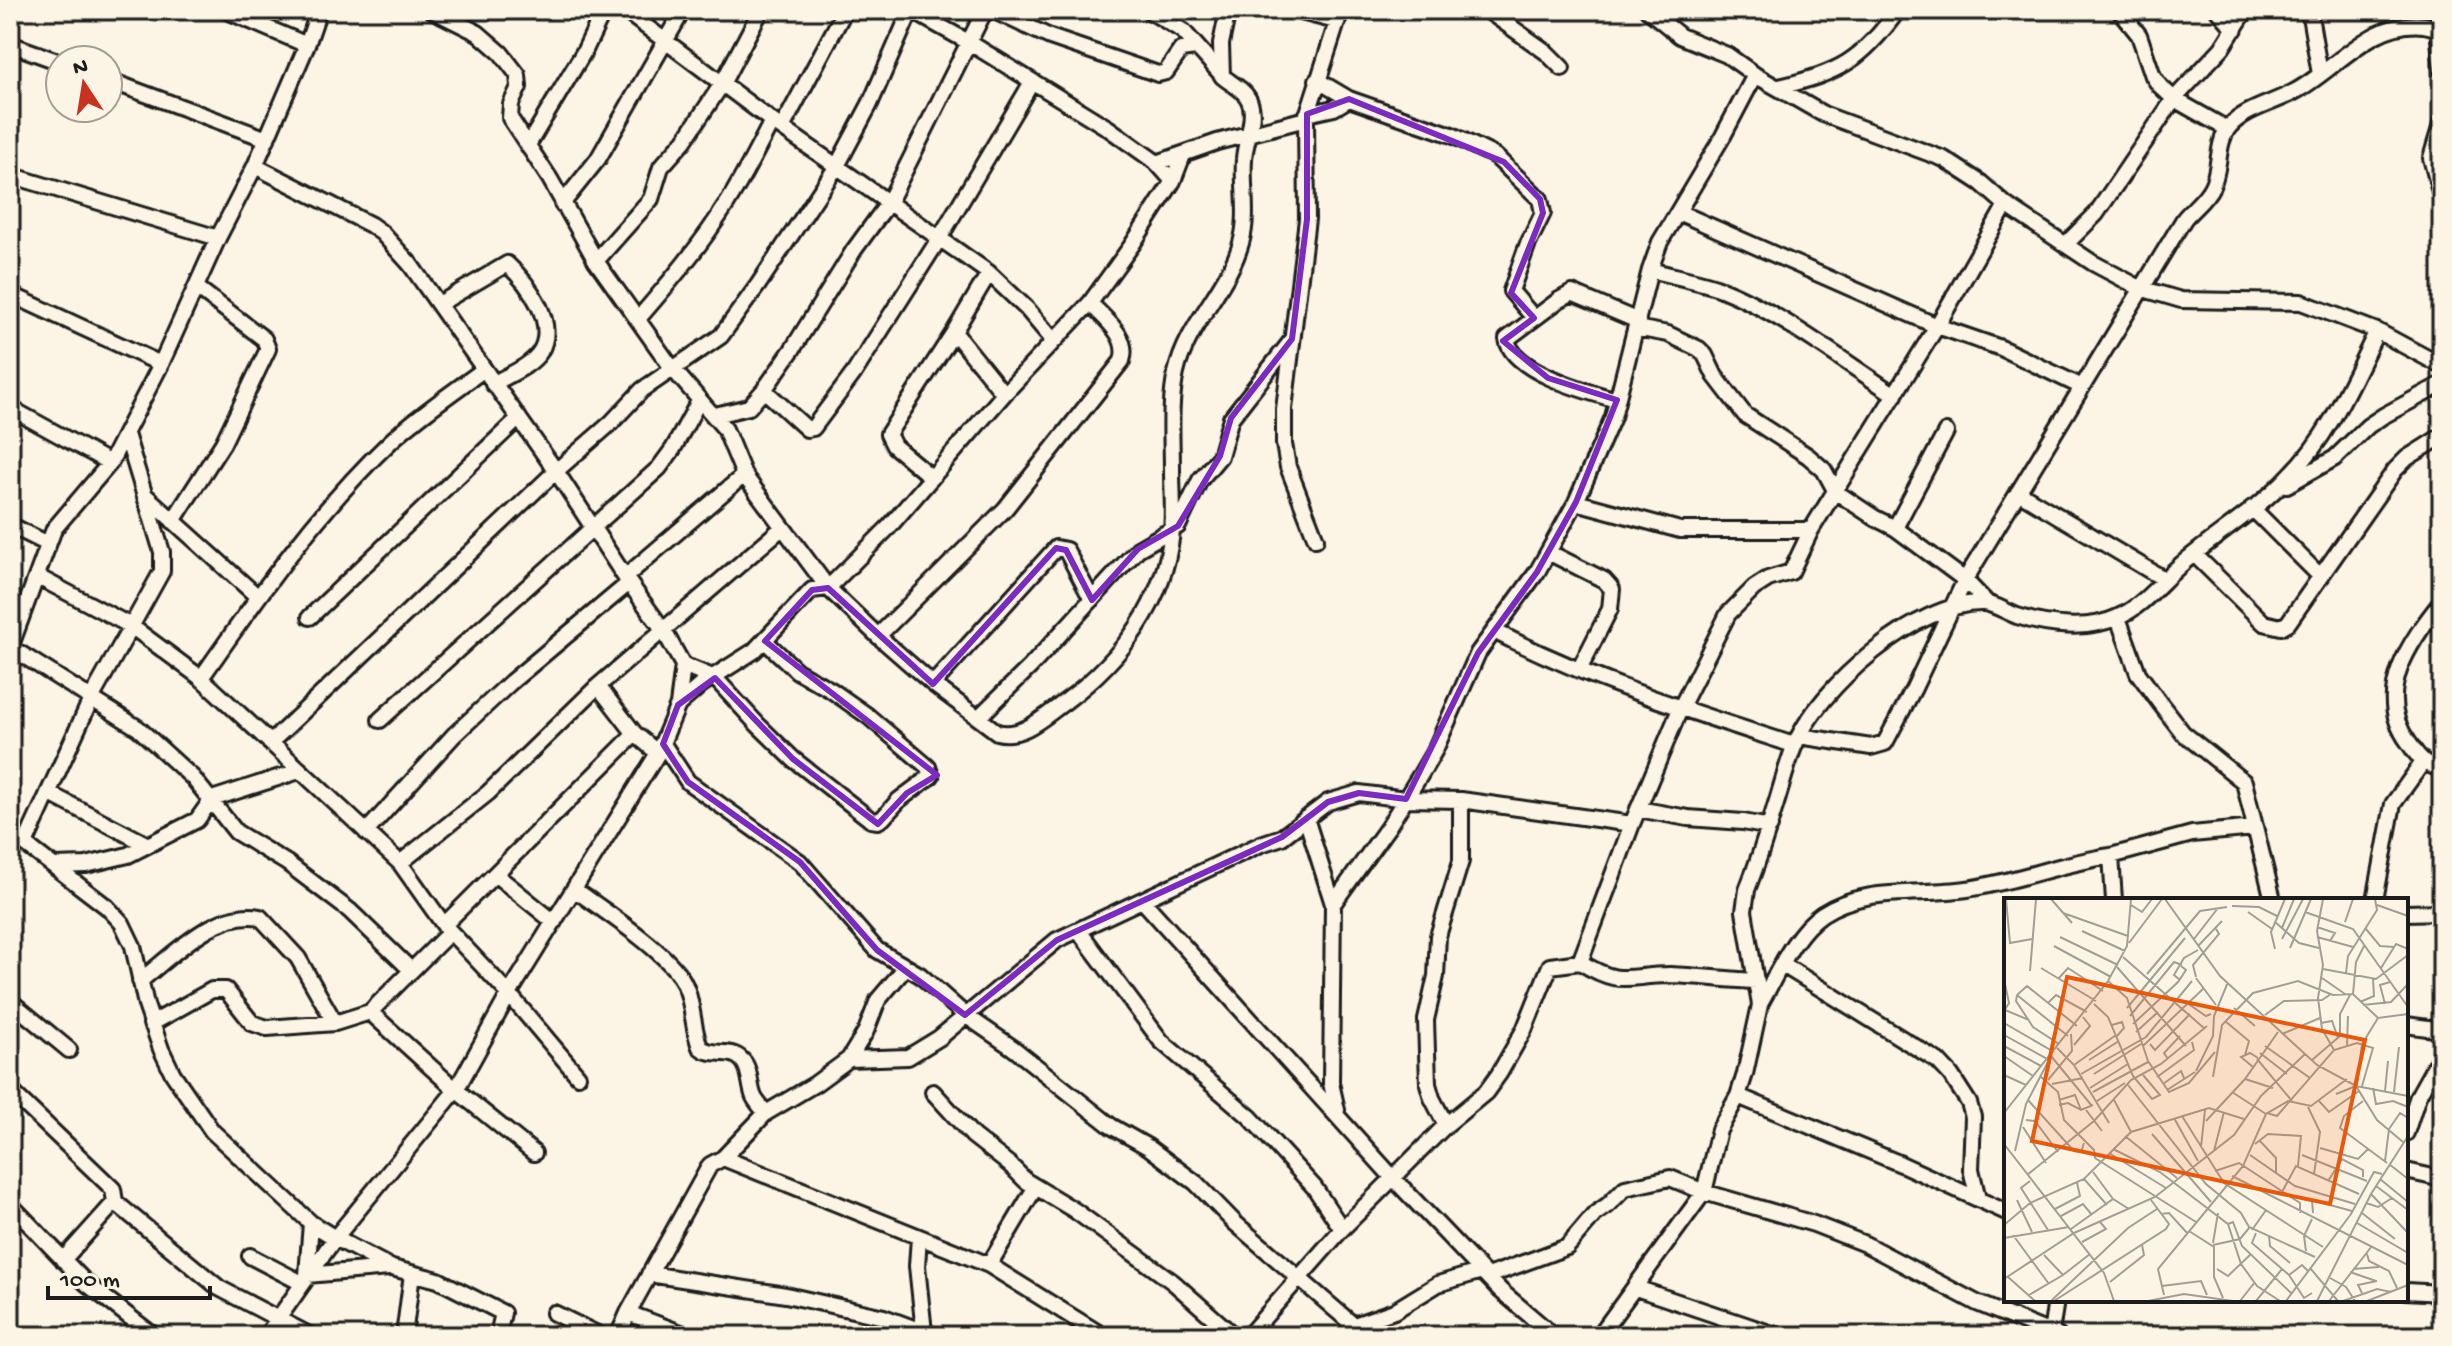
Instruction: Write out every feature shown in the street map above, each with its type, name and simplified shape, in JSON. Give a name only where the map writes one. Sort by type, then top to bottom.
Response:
[{"type":"street","points":[[225,10],[307,45]]},
{"type":"street","points":[[319,10],[255,166],[218,238],[161,364],[110,463],[62,517],[48,544],[38,577],[17,610],[10,648],[92,697],[152,740],[212,799],[236,832],[287,863],[350,911],[411,970]]},
{"type":"street","points":[[432,10],[478,33],[501,53],[518,75],[519,87],[511,104],[510,118],[596,261],[672,368],[715,415],[734,445],[744,475],[828,588],[933,684],[997,732],[1007,735],[1019,732],[1094,680],[1136,629],[1163,579],[1172,531],[1175,375],[1186,342],[1241,245],[1246,217],[1244,153],[1250,134],[1251,104],[1243,91],[1222,76],[1183,31],[1148,10]]},
{"type":"street","points":[[528,145],[585,50],[604,10]]},
{"type":"street","points":[[624,10],[777,124],[989,273],[1027,309],[1053,340]]},
{"type":"street","points":[[562,204],[598,159],[683,10]]},
{"type":"street","points":[[596,261],[651,199],[661,167],[684,141],[722,84],[761,10]]},
{"type":"street","points":[[638,319],[677,274],[729,201],[845,10]]},
{"type":"street","points":[[270,743],[556,471],[611,423],[642,390],[721,336],[837,166],[870,104],[911,10],[1082,111],[1157,163],[1173,181]]},
{"type":"street","points":[[715,415],[749,407],[764,390],[854,250],[889,202],[985,10]]},
{"type":"street","points":[[992,10],[1050,37],[1158,74],[1166,72],[1181,50],[1196,48]]},
{"type":"street","points":[[1222,76],[1221,44],[1228,10]]},
{"type":"street","points":[[1293,10],[1338,15],[1306,116],[1307,219],[1284,409],[1284,444],[1288,467],[1316,539]]},
{"type":"street","points":[[1487,10],[1546,52],[1562,68]]},
{"type":"street","points":[[1648,10],[1680,36],[1727,55],[1823,114],[1944,159],[1981,183],[2006,205],[2114,276],[2140,288],[2181,300],[2301,302],[2377,331],[2442,366]]},
{"type":"street","points":[[1779,87],[1819,78],[1852,61],[1876,39],[1898,10]]},
{"type":"street","points":[[2119,10],[2139,35],[2153,76],[2174,99],[2227,129]]},
{"type":"street","points":[[2218,10],[2235,29]]},
{"type":"street","points":[[2066,244],[2096,214],[2174,99],[2222,48],[2246,10]]},
{"type":"street","points":[[2309,10],[2320,74]]},
{"type":"street","points":[[2440,10],[2442,71]]},
{"type":"street","points":[[1494,631],[1550,660],[1680,709],[1797,741],[1871,747],[1885,743],[1965,580],[2140,288],[2184,219],[2214,183],[2227,129],[2238,118],[2297,90],[2358,44],[2413,25],[2440,28]]},
{"type":"street","points":[[10,44],[44,56]]},
{"type":"street","points":[[1333,904],[1406,799],[1435,750],[1467,673],[1537,572],[1576,502],[1606,436],[1660,242],[1755,75]]},
{"type":"street","points":[[1317,80],[1349,99],[1452,135],[1495,156],[1540,199],[1543,213],[1511,291],[1534,318]]},
{"type":"street","points":[[764,390],[807,429],[813,428],[854,373],[939,239],[1032,82]]},
{"type":"street","points":[[124,86],[267,139]]},
{"type":"street","points":[[1157,163],[1334,108],[1349,99]]},
{"type":"street","points":[[2442,121],[2431,158],[2442,199]]},
{"type":"street","points":[[678,705],[702,684],[742,661],[812,590],[828,588],[889,527],[1004,394],[1090,303],[1173,181],[1183,155]]},
{"type":"street","points":[[255,166],[382,233],[410,264],[556,471],[664,631],[683,665],[678,705],[660,749],[509,994],[456,1090],[335,1238],[266,1336]]},
{"type":"street","points":[[10,175],[218,238]]},
{"type":"street","points":[[1580,962],[1680,709],[1728,614],[1754,588],[1791,572],[1811,530],[1937,326],[2006,205]]},
{"type":"street","points":[[1678,212],[1937,326],[2001,348],[2080,386]]},
{"type":"street","points":[[439,304],[507,264],[538,304],[545,332],[540,351],[520,368],[493,384]]},
{"type":"street","points":[[1650,270],[1715,287],[1736,296],[1818,344],[1895,395]]},
{"type":"street","points":[[931,477],[894,446],[888,434],[989,273]]},
{"type":"street","points":[[173,521],[223,443],[268,349],[264,339],[196,287]]},
{"type":"street","points":[[1617,400],[1548,378],[1508,346],[1507,339],[1559,300],[1576,293],[1637,324],[1699,349],[1745,415],[1808,456],[1824,470],[1836,492],[1895,528],[1965,580],[1987,603],[2035,621],[2063,625],[2091,624],[2118,618],[2141,603],[2164,579],[2273,492],[2335,458],[2383,416],[2442,384]]},
{"type":"street","points":[[10,294],[161,364]]},
{"type":"street","points":[[878,636],[1005,509],[1122,361],[1125,353],[1117,331],[1090,303]]},
{"type":"street","points":[[2273,492],[2316,446],[2377,331]]},
{"type":"street","points":[[954,332],[1004,394]]},
{"type":"street","points":[[979,717],[1138,549],[1155,537],[1172,531],[1182,519],[1190,496],[1220,456],[1231,418],[1292,339]]},
{"type":"street","points":[[201,678],[258,597],[328,507],[394,439],[483,370]]},
{"type":"street","points":[[380,720],[659,468],[699,401]]},
{"type":"street","points":[[10,408],[110,463]]},
{"type":"street","points":[[310,617],[519,418]]},
{"type":"street","points":[[1895,528],[1946,432]]},
{"type":"street","points":[[25,844],[92,697],[160,577],[164,563],[126,434]]},
{"type":"street","points":[[2194,554],[2264,623],[2281,627],[2288,623],[2395,470],[2415,452],[2442,436]]},
{"type":"street","points":[[1824,470],[1849,471]]},
{"type":"street","points":[[366,832],[454,735],[744,475]]},
{"type":"street","points":[[2018,492],[2164,579]]},
{"type":"street","points":[[146,496],[258,597]]},
{"type":"street","points":[[1576,502],[1680,530],[1811,530]]},
{"type":"street","points":[[2252,508],[2321,577]]},
{"type":"street","points":[[10,525],[48,544]]},
{"type":"street","points":[[400,863],[488,793],[598,686],[782,528]]},
{"type":"street","points":[[933,684],[1056,548],[1066,550],[1092,600]]},
{"type":"street","points":[[1548,552],[1604,580],[1612,589],[1610,609],[1579,670]]},
{"type":"street","points":[[38,577],[131,626],[201,678],[400,863],[447,928],[509,994],[578,1076]]},
{"type":"street","points":[[2442,601],[2412,643],[2400,666],[2395,687],[2395,720],[2401,732],[2423,762],[2442,770]]},
{"type":"street","points":[[1760,1005],[1744,911],[1747,890],[1797,741],[1828,695],[1901,630],[1950,609],[1987,603]]},
{"type":"street","points":[[2118,618],[2138,673],[2159,702],[2183,733],[2244,782],[2272,898]]},
{"type":"street","points":[[683,665],[715,678],[793,759],[871,820],[883,818],[899,800],[931,776],[928,767],[868,716],[797,671],[765,641]]},
{"type":"street","points":[[598,686],[635,734],[660,749],[688,782],[800,862],[877,950],[920,975],[965,1015],[1013,1048],[1111,1126],[1148,1147],[1188,1177],[1235,1223],[1366,1336]]},
{"type":"street","points":[[151,1024],[221,988],[226,990],[252,1023],[267,1028],[335,1023],[370,1012],[496,875],[635,734]]},
{"type":"street","points":[[2375,898],[2393,804],[2423,762]]},
{"type":"street","points":[[54,866],[101,863],[128,855],[197,820],[212,799],[299,771]]},
{"type":"street","points":[[48,793],[148,845]]},
{"type":"street","points":[[849,1059],[908,1057],[939,1038],[1057,940],[1282,837],[1328,802],[1343,796],[1359,793],[1406,799],[1461,800],[1632,824]]},
{"type":"street","points":[[1446,1125],[1428,1084],[1426,1020],[1436,976],[1438,936],[1461,861],[1461,800]]},
{"type":"street","points":[[1638,809],[1770,827]]},
{"type":"street","points":[[1306,818],[1333,904],[1331,1083],[1341,1118]]},
{"type":"street","points":[[1599,1336],[1704,1192],[1719,1130],[1738,1096],[1760,1005],[1806,927],[1823,913],[1846,902],[1878,895],[1966,889],[2192,834],[2255,828]]},
{"type":"street","points":[[1282,837],[1314,843]]},
{"type":"street","points":[[10,840],[25,844],[122,923],[133,946],[151,1024],[173,1074],[212,1131],[311,1223],[392,1268],[438,1280],[503,1313],[501,1336]]},
{"type":"street","points":[[2111,856],[2119,898]]},
{"type":"street","points":[[496,875],[554,922]]},
{"type":"street","points":[[574,889],[632,932],[679,975],[694,1013],[700,1047],[710,1052],[734,1054],[742,1060],[747,1067],[753,1094],[766,1113]]},
{"type":"street","points":[[1143,901],[1394,1179],[1485,1274],[1554,1336]]},
{"type":"street","points":[[2408,913],[2442,912]]},
{"type":"street","points":[[140,981],[220,921],[228,917],[251,915],[269,924],[298,958],[335,1023]]},
{"type":"street","points":[[1079,931],[1161,1041],[1250,1117],[1314,1187],[1342,1229]]},
{"type":"street","points":[[1248,1336],[1342,1229],[1446,1125],[1486,1092],[1524,1030],[1550,966],[1580,962],[1597,972],[1626,980],[1669,975],[1757,981]]},
{"type":"street","points":[[1783,965],[1938,1061],[1951,1075],[1964,1091],[1973,1117],[1971,1169],[1978,1199]]},
{"type":"street","points":[[618,1336],[710,1165],[723,1158],[766,1113],[815,1084],[849,1059],[861,1042],[878,1000],[906,967]]},
{"type":"street","points":[[10,1001],[69,1050]]},
{"type":"street","points":[[370,1012],[456,1090],[534,1153]]},
{"type":"street","points":[[2408,1025],[2442,1030]]},
{"type":"street","points":[[2408,1127],[2418,1096],[2442,1053]]},
{"type":"street","points":[[933,1092],[973,1136],[1035,1188],[1074,1210],[1173,1282],[1234,1336]]},
{"type":"street","points":[[10,1112],[15,1094],[113,1189],[115,1202],[219,1288],[311,1336]]},
{"type":"street","points":[[1738,1096],[2004,1211]]},
{"type":"street","points":[[723,1158],[989,1265],[1103,1336]]},
{"type":"street","points":[[2408,1171],[2442,1179]]},
{"type":"street","points":[[1354,1325],[1394,1311],[1438,1284],[1485,1274],[1567,1247],[1595,1214],[1629,1186],[1670,1178],[1704,1192],[1814,1224],[1865,1244],[1977,1303],[2055,1334],[2056,1302]]},
{"type":"street","points":[[989,1265],[1035,1188]]},
{"type":"street","points":[[63,1260],[115,1202]]},
{"type":"street","points":[[10,1204],[86,1283],[154,1336]]},
{"type":"street","points":[[305,1279],[311,1223]]},
{"type":"street","points":[[919,1237],[917,1266],[930,1334]]},
{"type":"street","points":[[250,1256],[305,1279],[392,1268]]},
{"type":"street","points":[[404,1336],[412,1274]]},
{"type":"street","points":[[649,1274],[786,1295],[884,1317],[930,1334]]},
{"type":"street","points":[[1636,1288],[1778,1336]]},
{"type":"street","points":[[2408,1291],[2442,1293]]},
{"type":"street","points":[[554,1313],[601,1336]]},
{"type":"street","points":[[628,1313],[689,1336]]},
{"type":"highlighted area","points":[[1349,99],[1504,162],[1540,199],[1543,213],[1511,293],[1534,318],[1503,341],[1548,378],[1617,400],[1576,502],[1537,572],[1478,653],[1406,799],[1359,793],[1328,802],[1282,837],[1057,940],[965,1015],[877,950],[800,862],[688,782],[663,744],[678,705],[715,678],[793,759],[878,824],[907,793],[937,775],[765,641],[812,590],[828,588],[933,684],[1056,548],[1066,550],[1092,600],[1138,549],[1178,526],[1220,456],[1231,418],[1292,339],[1307,219],[1307,114]]}]
